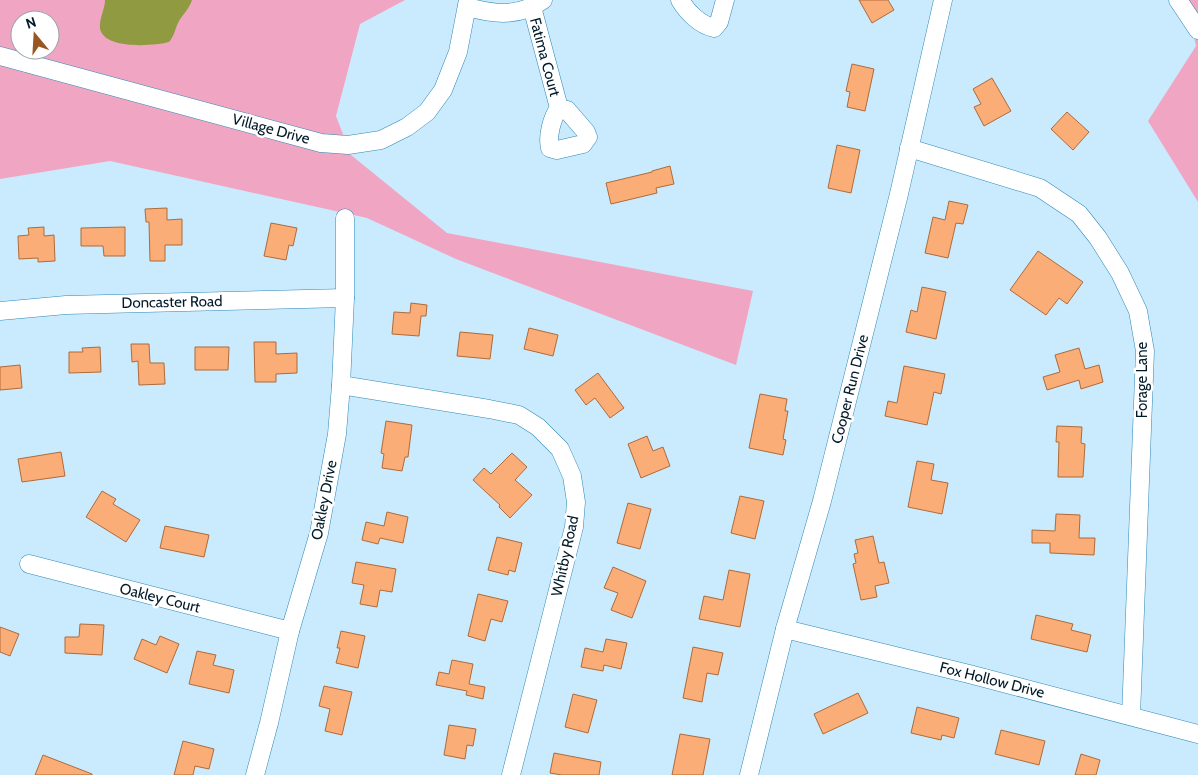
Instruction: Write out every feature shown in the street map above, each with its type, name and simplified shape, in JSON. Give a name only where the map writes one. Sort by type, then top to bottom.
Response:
[{"type":"street","points":[[680,0],[684,7],[706,26],[714,28],[720,22],[725,0]]},
{"type":"street","name":"Cooper Run Drive","points":[[749,775],[785,629],[822,501],[909,148],[943,0]]},
{"type":"street","points":[[1178,0],[1198,30]]},
{"type":"street","name":"Village Drive","points":[[0,56],[322,143],[348,145],[381,140],[407,127],[428,112],[443,90],[458,52],[467,3],[492,14],[503,14],[537,4]]},
{"type":"street","name":"Fatima Court","points":[[537,4],[559,108]]},
{"type":"street","name":"Forage Lane","points":[[909,148],[1040,188],[1079,214],[1098,238],[1120,273],[1138,312],[1145,351],[1131,716]]},
{"type":"street","name":"Oakley Drive","points":[[255,775],[290,631],[319,533],[337,434],[345,298],[345,218]]},
{"type":"street","name":"Doncaster Road","points":[[0,311],[66,305],[345,298]]},
{"type":"street","name":"Whitby Road","points":[[341,385],[519,415],[538,427],[560,449],[572,476],[576,502],[574,527],[511,775]]},
{"type":"street","name":"Oakley Court","points":[[29,564],[290,631]]},
{"type":"street","name":"Fox Hollow Drive","points":[[785,629],[1198,734]]},
{"type":"shaded area","points":[[0,0],[405,0],[360,24],[336,116],[351,155],[447,233],[753,291],[736,365],[456,259],[367,218],[110,161],[0,179]]},
{"type":"shaded area","points":[[105,0],[192,0],[169,42],[152,45],[130,45],[110,40],[103,35],[100,25]]},
{"type":"shaded area","points":[[1186,0],[1198,0],[1198,202],[1148,121],[1196,46]]},
{"type":"building","points":[[859,0],[888,0],[894,10],[872,23]]},
{"type":"building","points":[[852,64],[874,69],[865,111],[847,107],[850,92],[846,91]]},
{"type":"building","points":[[992,78],[1011,111],[984,126],[974,107],[981,104],[973,89]]},
{"type":"building","points":[[1067,112],[1089,132],[1073,150],[1051,129]]},
{"type":"building","points":[[837,145],[860,150],[851,193],[828,188]]},
{"type":"building","points":[[670,166],[674,184],[656,188],[657,193],[611,204],[606,183]]},
{"type":"building","points":[[949,201],[968,205],[963,224],[956,223],[948,258],[925,253],[933,217],[945,220]]},
{"type":"building","points":[[167,208],[167,220],[182,219],[182,245],[165,245],[165,261],[150,261],[149,222],[146,222],[145,209]]},
{"type":"building","points":[[271,223],[297,228],[293,246],[289,245],[286,260],[264,256]]},
{"type":"building","points":[[44,227],[44,236],[54,235],[55,261],[38,262],[38,258],[19,259],[18,236],[29,235],[28,228]]},
{"type":"building","points":[[125,227],[125,256],[104,256],[103,246],[81,246],[81,228]]},
{"type":"building","points":[[1038,251],[1083,282],[1067,304],[1059,298],[1046,315],[1010,290]]},
{"type":"building","points":[[922,287],[946,292],[936,339],[906,332],[911,310],[917,312]]},
{"type":"building","points":[[411,303],[427,305],[426,316],[421,316],[419,336],[392,334],[394,312],[410,313]]},
{"type":"building","points":[[529,328],[558,335],[553,356],[524,349]]},
{"type":"building","points":[[460,332],[493,335],[490,359],[457,356]]},
{"type":"building","points":[[254,342],[276,342],[276,354],[297,353],[297,373],[276,374],[276,382],[255,382]]},
{"type":"building","points":[[131,344],[149,344],[150,363],[164,363],[165,384],[139,385],[138,361],[132,362]]},
{"type":"building","points":[[100,347],[101,372],[69,373],[69,352],[83,352],[82,348]]},
{"type":"building","points":[[195,347],[229,347],[228,370],[195,370]]},
{"type":"building","points":[[1079,348],[1085,369],[1099,365],[1103,382],[1081,389],[1079,380],[1047,390],[1043,377],[1060,372],[1055,355]]},
{"type":"building","points":[[20,365],[22,388],[0,390],[0,367]]},
{"type":"building","points":[[904,366],[945,374],[941,394],[934,392],[927,425],[885,416],[888,401],[897,403]]},
{"type":"building","points":[[598,373],[624,408],[610,418],[595,398],[586,405],[575,390]]},
{"type":"building","points":[[760,394],[787,399],[785,411],[788,411],[783,439],[786,440],[783,455],[749,448]]},
{"type":"building","points":[[386,421],[412,425],[408,457],[405,457],[402,471],[382,468],[384,454],[381,453]]},
{"type":"building","points":[[1057,426],[1082,427],[1081,443],[1085,444],[1083,477],[1058,477],[1059,442],[1056,442]]},
{"type":"building","points":[[647,436],[653,451],[663,447],[670,466],[641,478],[628,444]]},
{"type":"building","points":[[61,452],[65,476],[22,482],[18,459]]},
{"type":"building","points":[[512,453],[527,467],[515,480],[532,495],[510,518],[499,507],[500,505],[473,480],[484,468],[491,474]]},
{"type":"building","points":[[917,461],[934,464],[931,480],[948,483],[942,514],[908,507]]},
{"type":"building","points":[[102,491],[116,499],[113,504],[140,520],[126,542],[86,517]]},
{"type":"building","points":[[740,496],[764,501],[755,539],[731,533]]},
{"type":"building","points":[[628,503],[651,509],[640,549],[617,543]]},
{"type":"building","points":[[387,512],[408,517],[403,543],[380,538],[378,544],[362,540],[366,522],[384,526]]},
{"type":"building","points":[[1056,514],[1080,515],[1079,538],[1095,538],[1094,555],[1050,553],[1050,543],[1032,543],[1032,530],[1055,531]]},
{"type":"building","points":[[165,526],[209,535],[204,557],[160,548]]},
{"type":"building","points":[[873,536],[879,563],[884,562],[889,583],[875,586],[877,597],[861,600],[853,564],[856,563],[854,554],[858,553],[855,540]]},
{"type":"building","points":[[497,537],[522,543],[515,572],[509,570],[508,575],[488,570]]},
{"type":"building","points":[[356,562],[396,569],[392,592],[380,590],[377,607],[360,604],[364,585],[352,583]]},
{"type":"building","points":[[613,567],[646,581],[632,618],[611,610],[618,593],[604,588]]},
{"type":"building","points":[[729,570],[750,574],[740,627],[699,619],[704,596],[723,600]]},
{"type":"building","points":[[478,594],[508,601],[502,622],[491,619],[485,641],[468,636]]},
{"type":"building","points":[[1036,615],[1073,624],[1071,630],[1091,635],[1087,652],[1031,639]]},
{"type":"building","points":[[80,624],[104,625],[102,655],[65,653],[65,637],[79,637]]},
{"type":"building","points":[[0,627],[19,634],[10,656],[0,652]]},
{"type":"building","points":[[341,631],[365,636],[358,668],[336,663],[340,648],[337,648]]},
{"type":"building","points":[[160,636],[179,644],[167,673],[134,659],[142,639],[156,645]]},
{"type":"building","points":[[606,639],[627,643],[621,669],[604,665],[603,671],[581,667],[585,648],[603,652]]},
{"type":"building","points":[[693,647],[723,653],[718,675],[707,673],[702,702],[683,698]]},
{"type":"building","points":[[197,651],[216,655],[213,665],[234,670],[229,693],[189,684]]},
{"type":"building","points":[[452,660],[473,664],[469,684],[485,687],[483,699],[466,695],[467,691],[436,685],[439,672],[449,674]]},
{"type":"building","points":[[324,686],[352,692],[342,735],[325,731],[330,709],[319,706]]},
{"type":"building","points":[[858,693],[868,713],[823,734],[814,714]]},
{"type":"building","points":[[573,694],[597,700],[588,733],[565,727]]},
{"type":"building","points":[[917,707],[959,718],[954,738],[942,735],[941,740],[911,733]]},
{"type":"building","points":[[449,725],[476,729],[473,746],[467,745],[465,759],[444,755]]},
{"type":"building","points":[[1001,730],[1045,741],[1039,765],[995,754]]},
{"type":"building","points":[[680,734],[710,739],[703,775],[672,775]]},
{"type":"building","points":[[183,741],[214,749],[209,769],[195,766],[193,775],[174,775]]},
{"type":"building","points":[[554,753],[601,762],[599,775],[562,775],[550,773]]},
{"type":"building","points":[[1081,754],[1100,760],[1096,775],[1075,775]]},
{"type":"building","points":[[43,755],[92,774],[92,775],[35,775]]}]
